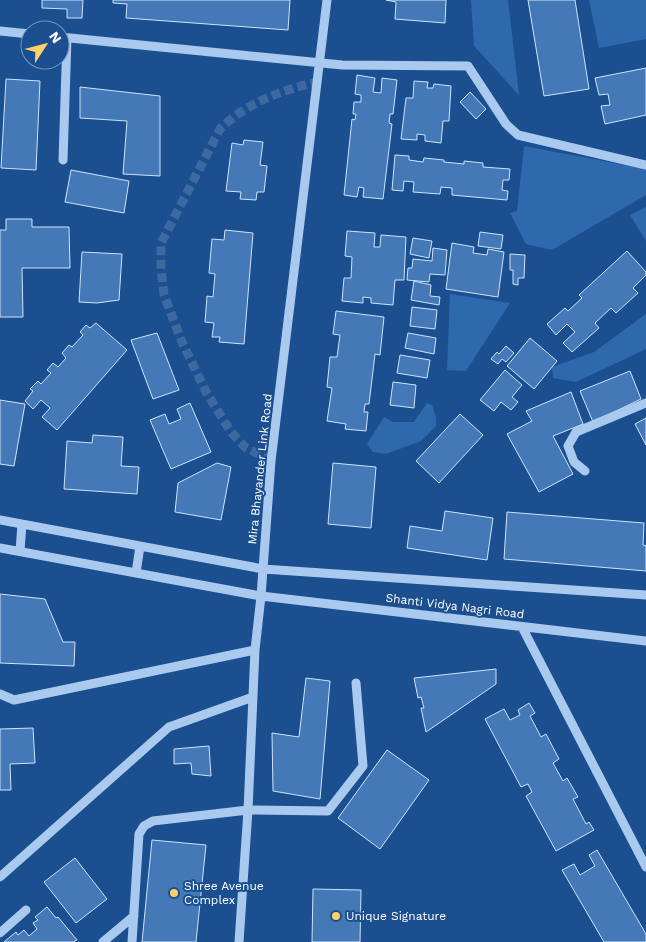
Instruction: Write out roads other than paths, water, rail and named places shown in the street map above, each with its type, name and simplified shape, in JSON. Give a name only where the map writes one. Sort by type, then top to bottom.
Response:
[{"type":"street","name":"Mira Bhayander Link Road","points":[[239,942],[248,810],[255,650],[271,461],[327,0]]},
{"type":"street","points":[[0,31],[20,33]]},
{"type":"street","points":[[70,38],[342,65],[468,66],[506,124],[518,135],[646,165]]},
{"type":"street","points":[[63,160],[64,70]]},
{"type":"street","points":[[585,471],[574,462],[568,446],[576,432],[646,403]]},
{"type":"street","name":"Shanti Vidya Nagri Road","points":[[0,520],[263,569],[646,595]]},
{"type":"street","points":[[20,552],[22,524]]},
{"type":"street","points":[[136,573],[140,546]]},
{"type":"street","name":"Shanti Vidya Nagri Road","points":[[0,548],[261,596],[646,641]]},
{"type":"street","points":[[522,627],[646,867]]},
{"type":"street","points":[[0,694],[14,700],[255,650]]},
{"type":"street","points":[[132,942],[139,834],[144,826],[153,821],[248,810],[328,811],[363,766],[356,683]]},
{"type":"street","points":[[0,877],[169,727],[253,697]]},
{"type":"street","points":[[0,933],[26,910]]},
{"type":"street","points":[[103,942],[134,916]]},
{"type":"tunnel","points":[[271,461],[245,447],[231,432],[206,392],[182,342],[164,295],[161,243],[220,129],[241,112],[265,99],[317,82]]},
{"type":"place","name":"Shree Avenue Complex","points":[[174,893]]},
{"type":"place","name":"Unique Signature","points":[[336,916]]}]
